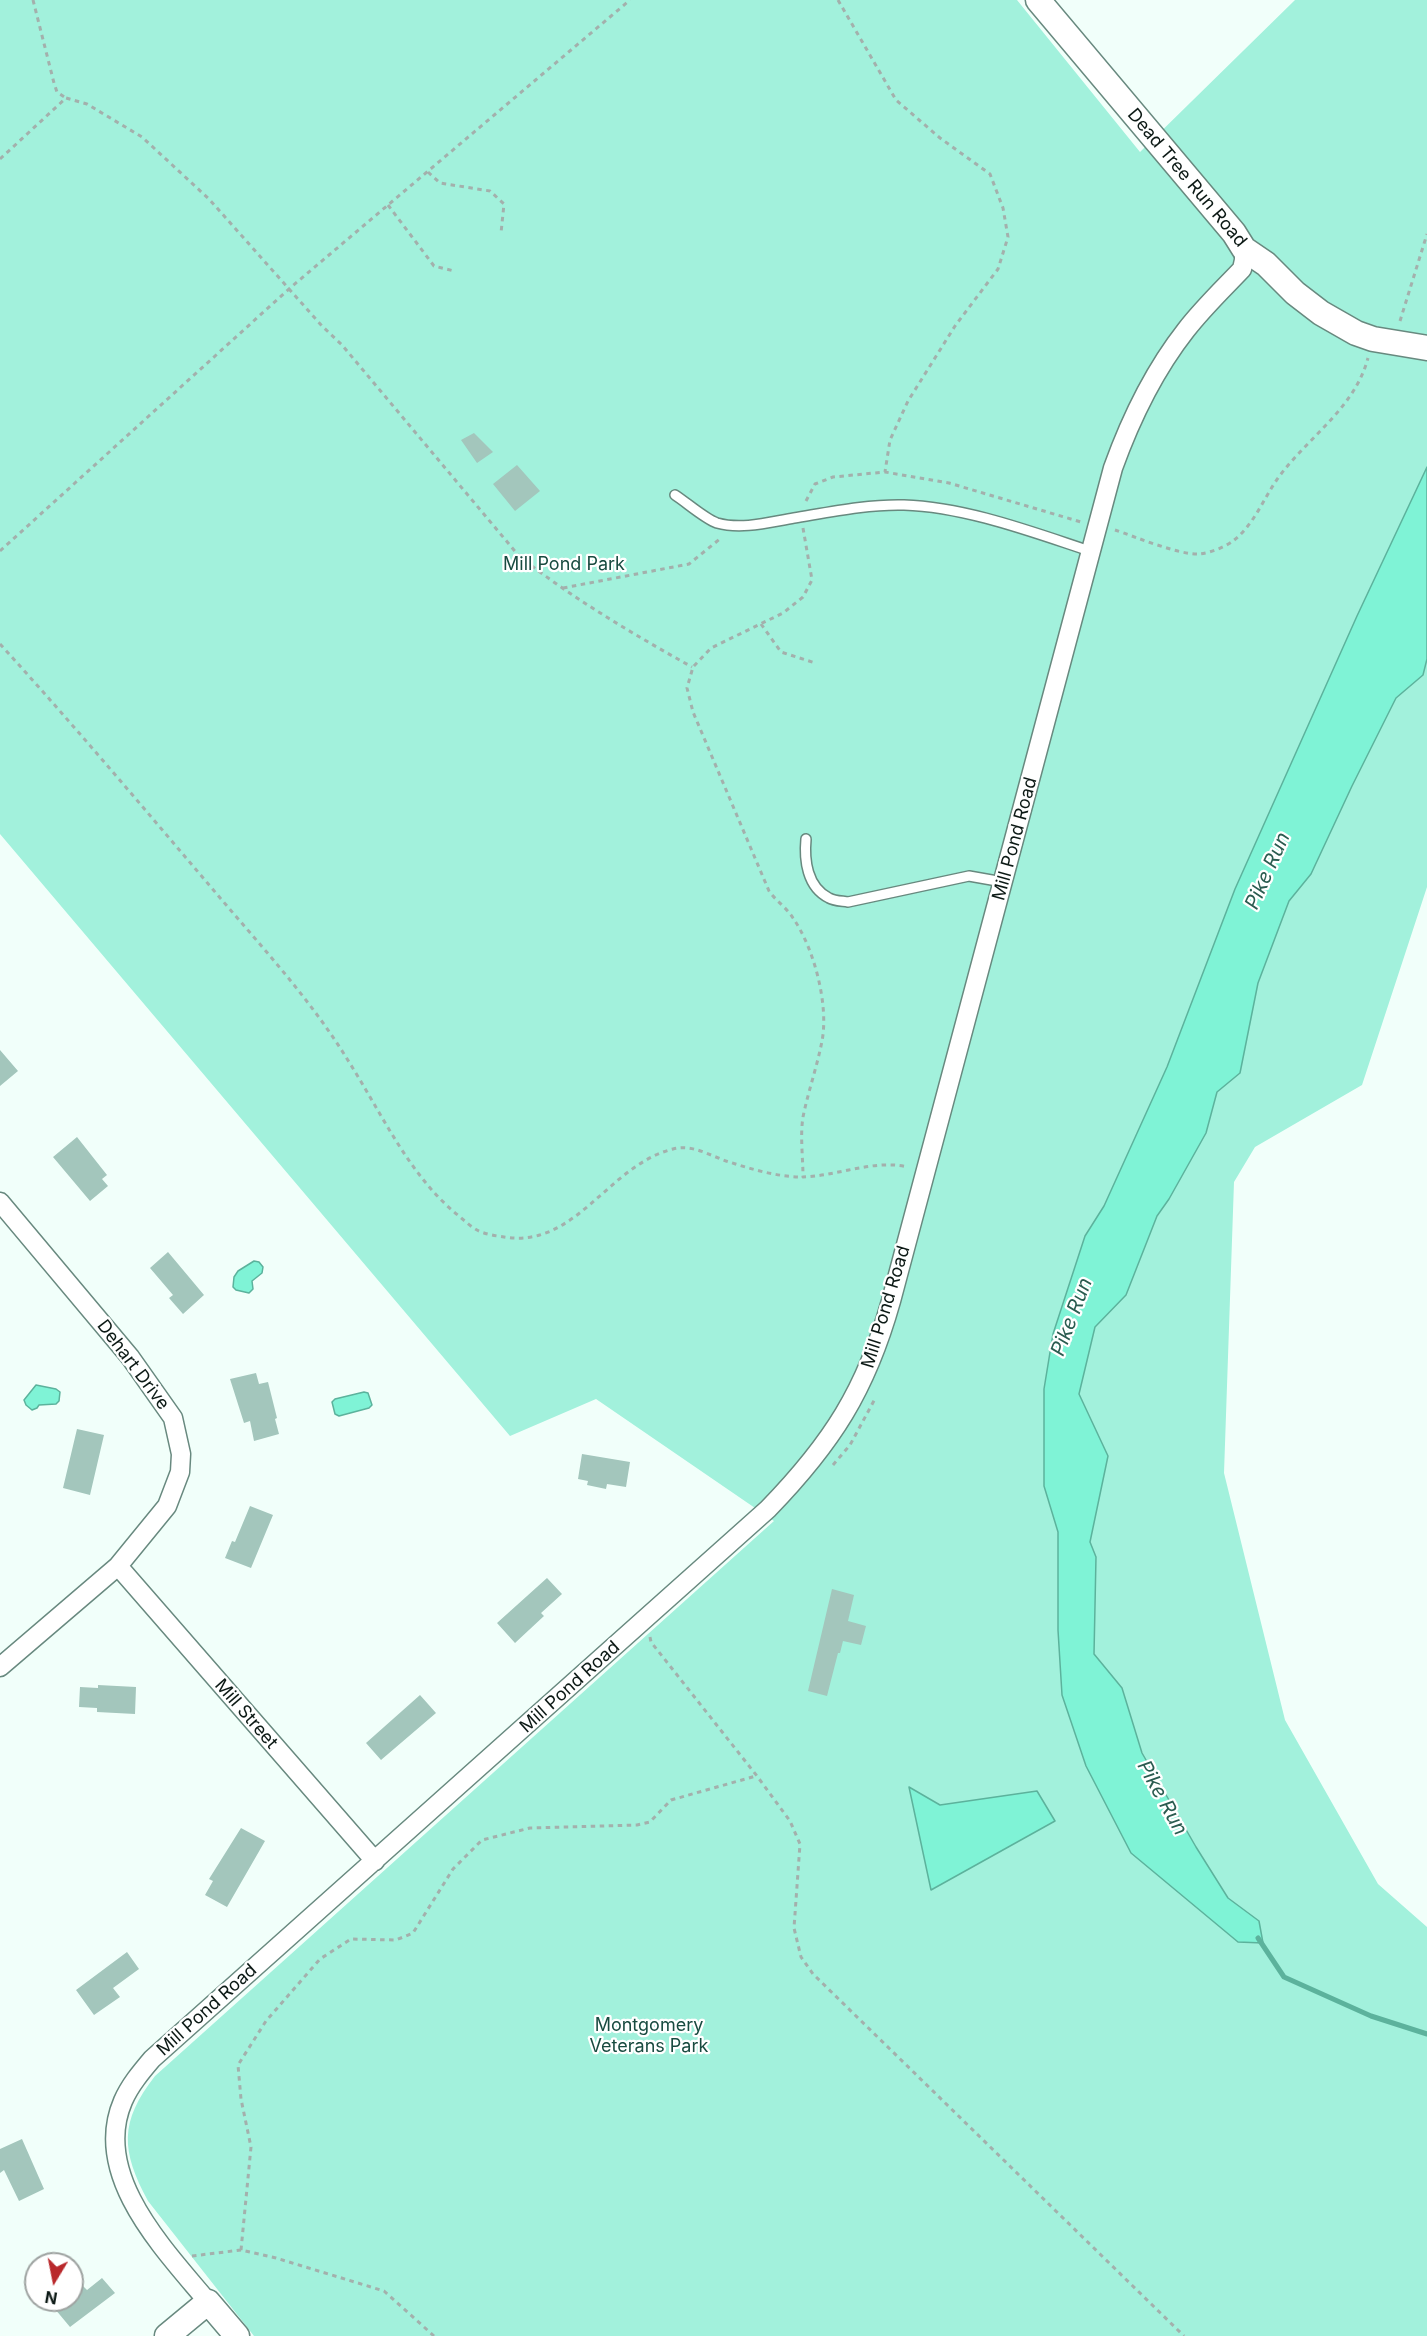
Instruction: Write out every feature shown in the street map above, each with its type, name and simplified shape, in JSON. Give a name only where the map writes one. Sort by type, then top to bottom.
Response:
[{"type":"street","name":"Dead Tree Run Road","points":[[1038,0],[1234,233],[1244,249],[1266,264],[1295,293],[1321,314],[1356,333],[1383,341],[1427,348]]},
{"type":"street","name":"Mill Pond Road","points":[[208,2302],[143,2218],[123,2183],[115,2148],[116,2131],[123,2101],[138,2076],[152,2059],[768,1509],[814,1459],[859,1390],[882,1333],[1113,468],[1140,401],[1168,354],[1186,330],[1242,269],[1244,249]]},
{"type":"street","name":"Dehart Drive","points":[[0,1202],[130,1357],[172,1418],[181,1454],[180,1472],[166,1506],[118,1566],[0,1667]]},
{"type":"street","name":"Mill Street","points":[[118,1566],[375,1862]]},
{"type":"street","points":[[167,2336],[208,2302],[237,2336]]},
{"type":"lane","points":[[675,495],[715,522],[737,525],[871,506],[931,507],[963,513],[1090,551]]},
{"type":"lane","points":[[806,839],[805,856],[809,876],[829,898],[848,902],[969,876],[1003,882]]},
{"type":"path","points":[[33,0],[57,92],[66,98],[87,104],[142,137],[209,199],[322,326],[342,345],[519,556],[563,588],[654,646],[693,667]]},
{"type":"path","points":[[0,551],[290,288],[630,0]]},
{"type":"path","points":[[838,0],[896,100],[940,138],[990,174],[1003,208],[1008,237],[998,269],[955,326],[908,400],[890,440],[885,472]]},
{"type":"path","points":[[0,159],[66,98]]},
{"type":"path","points":[[428,171],[440,183],[490,191],[504,204],[501,233]]},
{"type":"path","points":[[388,205],[435,266],[454,271]]},
{"type":"path","points":[[1111,529],[1174,549],[1199,554],[1232,542],[1250,524],[1279,476],[1345,406],[1383,341],[1427,234]]},
{"type":"path","points":[[803,1177],[803,1120],[822,1039],[824,1019],[819,984],[807,943],[793,916],[776,901],[769,891],[693,712],[687,688],[693,667],[711,648],[783,613],[803,597],[812,580],[803,529],[804,504],[815,484],[833,477],[885,472],[949,483],[1086,523]]},
{"type":"path","points":[[563,588],[689,564],[737,525]]},
{"type":"path","points":[[761,624],[773,644],[785,655],[815,663]]},
{"type":"path","points":[[0,644],[66,717],[305,997],[348,1059],[421,1178],[447,1207],[477,1230],[525,1240],[549,1234],[566,1224],[627,1173],[652,1157],[675,1148],[703,1150],[725,1160],[786,1177],[803,1177],[896,1164],[915,1169]]},
{"type":"path","points":[[829,1469],[850,1445],[876,1397]]},
{"type":"path","points":[[650,1634],[651,1642],[758,1776],[790,1821],[800,1844],[794,1928],[801,1957],[813,1974],[1184,2336]]},
{"type":"path","points":[[241,2250],[251,2147],[241,2099],[238,2065],[266,2021],[320,1959],[351,1939],[396,1940],[413,1934],[453,1869],[482,1840],[530,1828],[637,1825],[650,1822],[671,1800],[758,1776]]},
{"type":"path","points":[[189,2256],[241,2250],[276,2258],[384,2291],[434,2336]]},
{"type":"green space","points":[[0,0],[1017,0],[1140,152],[1295,0],[1427,0],[1427,887],[1362,1085],[1255,1147],[1234,1182],[1224,1473],[1285,1720],[1378,1884],[1427,1927],[1427,2336],[254,2336],[148,2201],[133,2167],[128,2137],[135,2108],[155,2076],[774,1521],[596,1399],[510,1436],[0,834]]},
{"type":"water","points":[[1427,467],[1427,659],[1423,675],[1396,698],[1311,874],[1289,901],[1258,983],[1240,1073],[1217,1092],[1206,1133],[1157,1216],[1126,1295],[1095,1327],[1079,1394],[1108,1456],[1090,1542],[1096,1557],[1094,1654],[1122,1688],[1142,1753],[1196,1847],[1228,1898],[1259,1921],[1263,1943],[1238,1942],[1131,1853],[1086,1766],[1062,1695],[1058,1630],[1058,1532],[1044,1486],[1044,1389],[1053,1334],[1085,1236],[1104,1206],[1167,1067],[1235,889],[1357,616]]},
{"type":"water","points":[[254,1261],[259,1262],[263,1267],[262,1273],[252,1281],[253,1289],[249,1293],[236,1290],[233,1287],[234,1277],[238,1271]]},
{"type":"water","points":[[36,1385],[56,1389],[60,1392],[59,1401],[56,1404],[39,1405],[32,1410],[24,1400]]},
{"type":"water","points":[[368,1393],[372,1405],[369,1408],[339,1416],[335,1414],[332,1402],[335,1399]]},
{"type":"water","points":[[909,1787],[940,1805],[1037,1791],[1055,1821],[931,1890]]},
{"type":"building","points":[[474,433],[493,452],[477,463],[461,440]]},
{"type":"building","points":[[517,465],[540,491],[515,511],[493,484]]},
{"type":"building","points":[[0,1050],[18,1071],[0,1086]]},
{"type":"building","points":[[77,1137],[107,1175],[102,1179],[108,1186],[90,1201],[53,1157]]},
{"type":"building","points":[[168,1252],[204,1295],[183,1314],[169,1298],[173,1295],[150,1268]]},
{"type":"building","points":[[256,1373],[259,1384],[268,1382],[279,1434],[254,1441],[250,1421],[244,1423],[230,1379]]},
{"type":"building","points":[[77,1429],[104,1435],[90,1495],[63,1488]]},
{"type":"building","points":[[582,1454],[630,1462],[626,1487],[607,1484],[606,1489],[587,1485],[588,1481],[578,1479]]},
{"type":"building","points":[[250,1506],[273,1515],[251,1568],[225,1558],[232,1541],[235,1542]]},
{"type":"building","points":[[547,1578],[562,1594],[541,1613],[544,1616],[515,1643],[497,1623]]},
{"type":"building","points":[[832,1589],[854,1595],[848,1621],[866,1626],[861,1645],[843,1641],[827,1696],[808,1691]]},
{"type":"building","points":[[98,1685],[136,1687],[135,1714],[97,1712],[97,1708],[79,1707],[80,1687],[98,1688]]},
{"type":"building","points":[[420,1695],[436,1713],[381,1760],[366,1743]]},
{"type":"building","points":[[241,1828],[265,1841],[227,1907],[205,1895],[213,1881],[209,1879]]},
{"type":"building","points":[[127,1952],[139,1969],[113,1988],[120,1997],[94,2015],[76,1990]]},
{"type":"building","points":[[22,2139],[44,2189],[19,2201],[4,2170],[0,2173],[0,2149]]},
{"type":"building","points":[[102,2278],[115,2293],[70,2327],[58,2312],[84,2312],[84,2287],[87,2290]]},
{"type":"waterway","name":"Pike Run","points":[[1258,1938],[1284,1977],[1371,2016],[1427,2034]]},
{"type":"park label","name":"Mill Pond Park","points":[[564,565]]},
{"type":"park label","name":"Montgomery Veterans Park","points":[[649,2036]]}]
